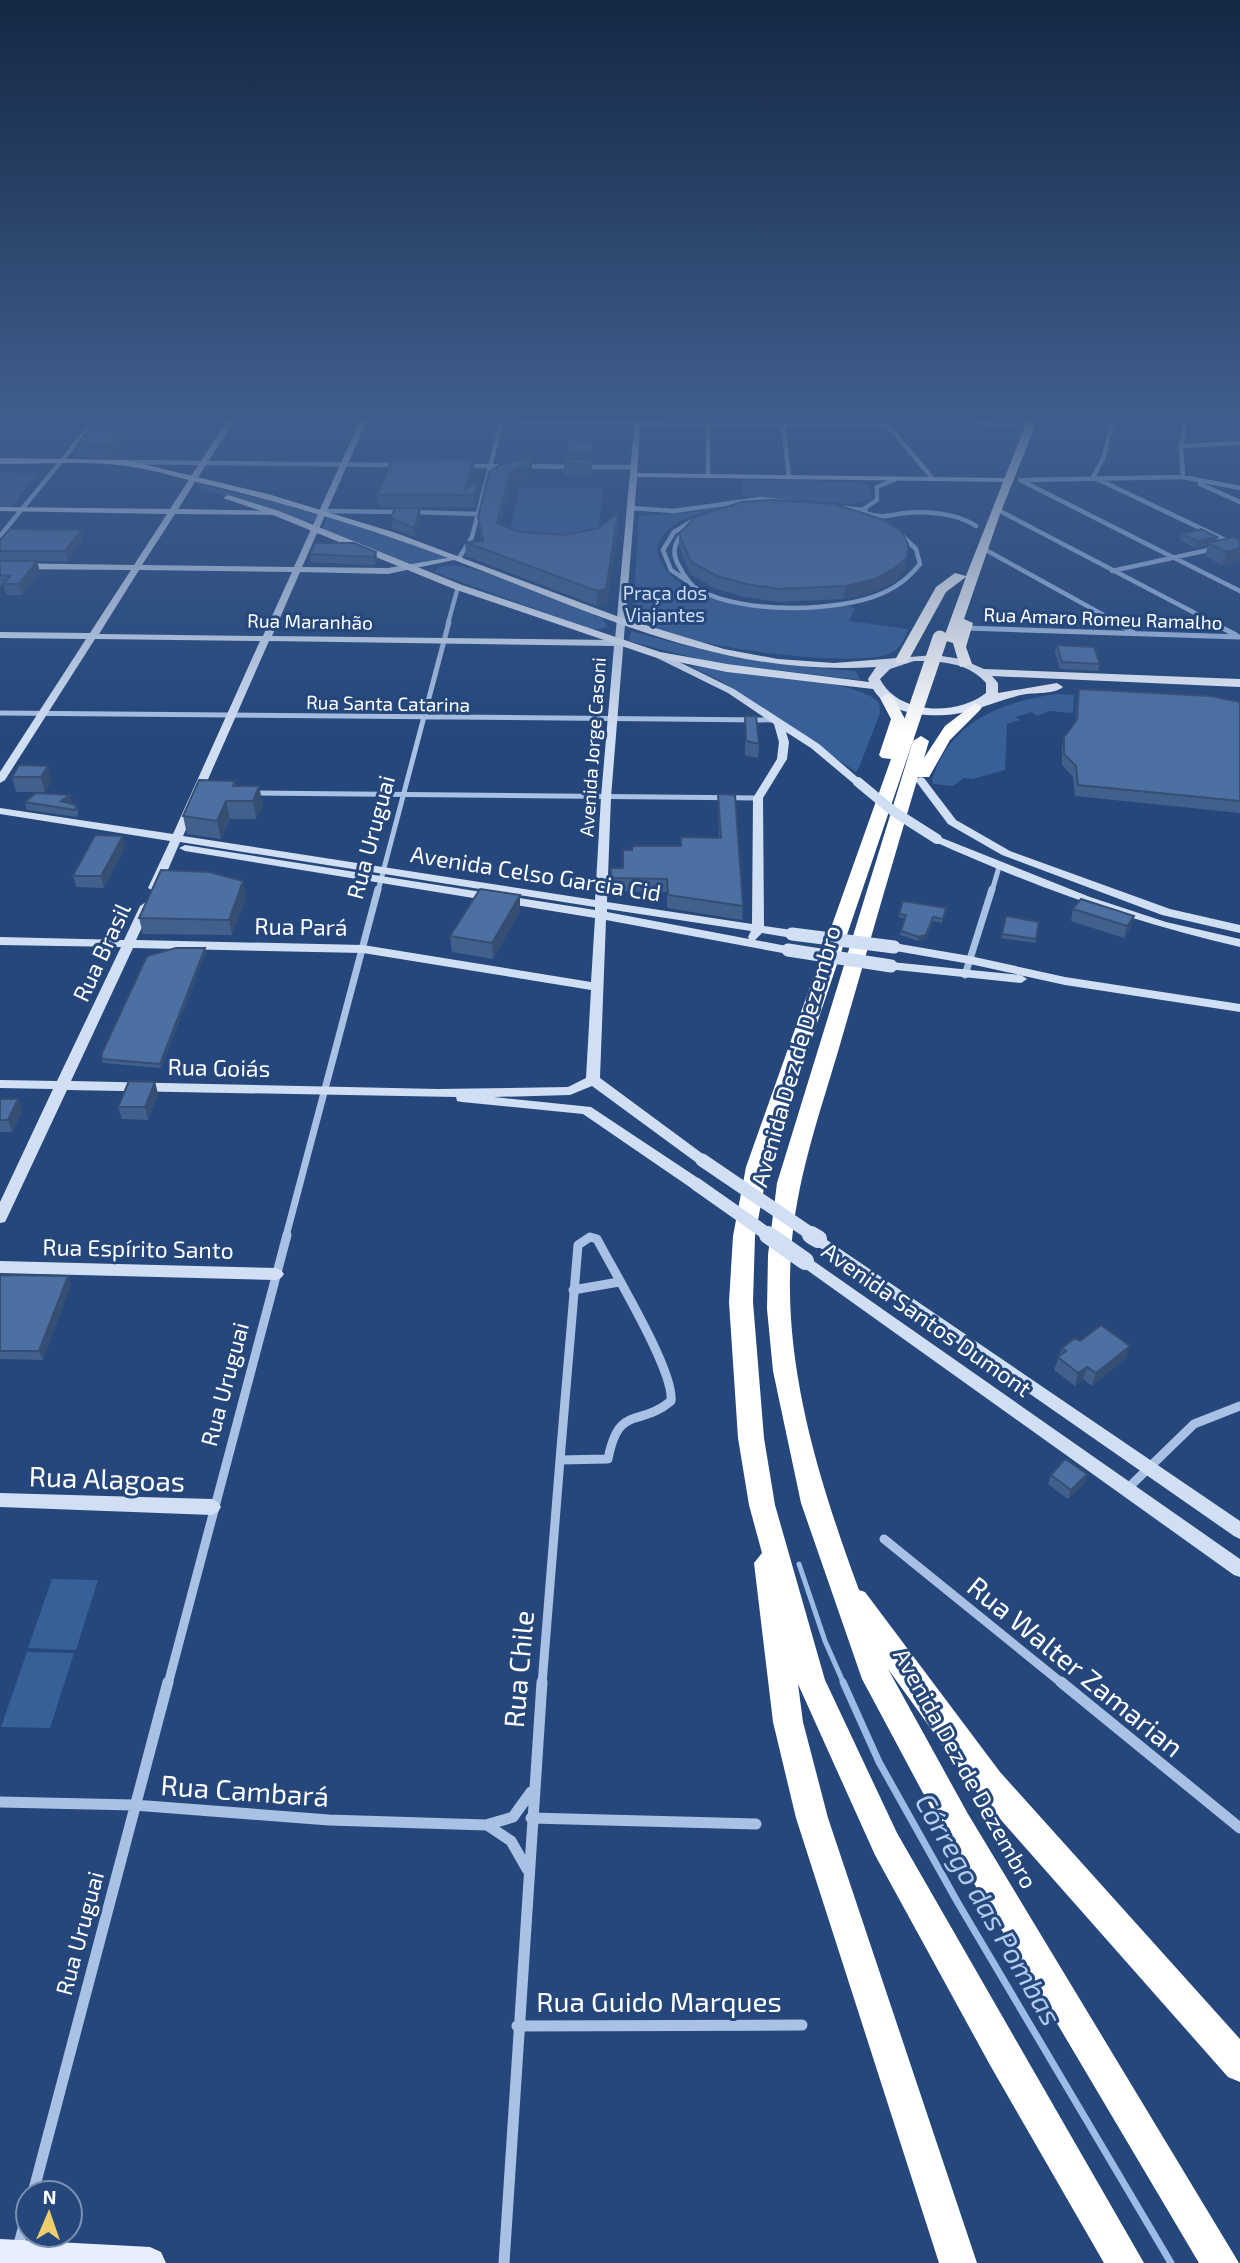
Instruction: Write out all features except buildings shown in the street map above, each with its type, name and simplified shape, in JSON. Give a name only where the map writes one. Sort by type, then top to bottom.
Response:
[{"type":"highway","name":"Avenida Dez de Dezembro","points":[[978,522],[966,577],[914,740],[757,1167],[744,1236],[741,1302],[744,1368],[751,1438],[762,1505],[811,1681],[886,1844],[1002,2053],[1125,2263]]},
{"type":"highway","name":"Avenida Dez de Dezembro","points":[[966,577],[984,549],[992,522]]},
{"type":"highway","points":[[897,662],[919,636],[941,586],[966,577],[976,591],[959,650],[965,664]]},
{"type":"highway","points":[[887,698],[898,719],[885,761],[882,787],[893,801],[920,780],[947,730],[982,703]]},
{"type":"highway","name":"Avenida Dez de Dezembro","points":[[893,801],[788,1183],[779,1255],[784,1358],[797,1437],[814,1503],[839,1580],[877,1679],[951,1812],[1220,2263]]},
{"type":"highway","points":[[762,1505],[773,1616],[788,1722],[812,1818],[958,2263]]},
{"type":"highway","points":[[839,1580],[989,1783],[1240,2065]]},
{"type":"main road","points":[[297,522],[458,587],[658,655],[772,674],[876,686],[887,698],[909,707],[930,711],[951,711],[1042,687],[1240,691]]},
{"type":"main road","points":[[354,522],[459,558],[582,605],[620,623],[710,650],[787,663],[861,667],[927,658],[965,664],[982,672],[992,683],[992,694],[982,703]]},
{"type":"main road","points":[[431,577],[430,570],[437,564]]},
{"type":"main road","points":[[876,686],[877,673],[897,662]]},
{"type":"main road","points":[[982,672],[1240,683]]},
{"type":"main road","points":[[10,2258],[150,2263]]},
{"type":"street","points":[[0,536],[12,522]]},
{"type":"street","points":[[0,780],[167,522]]},
{"type":"street","name":"Rua Brasil","points":[[0,1217],[60,1085],[130,943],[318,522]]},
{"type":"street","points":[[0,566],[411,569],[459,558],[468,547],[475,522]]},
{"type":"street","name":"Avenida Jorge Casoni","points":[[593,1080],[606,797],[630,522]]},
{"type":"street","points":[[694,522],[679,529],[664,547],[665,561],[671,570],[711,595],[768,606],[821,606],[858,601],[898,587],[909,579],[920,564],[916,549],[890,527]]},
{"type":"street","points":[[690,583],[676,561],[674,545],[682,534],[699,522]]},
{"type":"street","points":[[968,522],[976,526]]},
{"type":"street","points":[[1019,522],[1240,637]]},
{"type":"street","points":[[1102,522],[1240,591]]},
{"type":"street","points":[[1186,522],[1240,547]]},
{"type":"street","points":[[1220,538],[1240,537]]},
{"type":"street","points":[[1111,571],[1234,544]]},
{"type":"street","points":[[984,549],[1135,633]]},
{"type":"street","name":"Rua Uruguai","points":[[37,2179],[212,1507],[458,587]]},
{"type":"street","name":"Rua Amaro Romeu Ramalho","points":[[965,628],[1240,637]]},
{"type":"street","name":"Rua Maranhão","points":[[0,635],[619,643]]},
{"type":"street","points":[[658,655],[730,691],[815,746],[893,811],[937,839],[999,867],[1087,901],[1240,943]]},
{"type":"street","name":"Rua Santa Catarina","points":[[0,713],[777,722]]},
{"type":"street","points":[[750,943],[758,930],[758,798],[782,759],[783,742],[777,722]]},
{"type":"street","points":[[920,780],[952,822],[1006,853],[1166,912],[1240,929]]},
{"type":"street","points":[[197,793],[211,793]]},
{"type":"street","points":[[252,793],[758,798]]},
{"type":"street","name":"Avenida Celso Garcia Cid","points":[[0,811],[35,821],[92,830],[437,883],[483,886],[788,950],[965,975],[1065,981]]},
{"type":"street","name":"Avenida Celso Garcia Cid","points":[[0,821],[35,821]]},
{"type":"street","points":[[965,975],[999,867]]},
{"type":"street","name":"Avenida Celso Garcia Cid","points":[[437,883],[473,894],[894,947],[1065,981],[1240,1008]]},
{"type":"street","points":[[473,894],[483,886]]},
{"type":"street","name":"Rua Pará","points":[[0,941],[363,949],[598,987]]},
{"type":"street","points":[[906,968],[917,965],[922,958],[917,951]]},
{"type":"street","name":"Rua Goiás","points":[[0,1084],[438,1093],[570,1091],[593,1080]]},
{"type":"street","name":"Avenida Santos Dumont","points":[[593,1080],[702,1160],[1240,1531]]},
{"type":"street","name":"Rua Goiás","points":[[438,1093],[479,1102],[586,1110]]},
{"type":"street","name":"Avenida Santos Dumont","points":[[586,1110],[696,1184],[1240,1569]]},
{"type":"street","name":"Rua Chile","points":[[503,2263],[527,1871],[533,1788],[559,1460],[573,1290],[578,1245],[590,1237],[597,1239],[663,1367],[672,1393],[671,1401],[618,1425],[612,1433],[608,1459],[559,1460]]},
{"type":"street","name":"Rua Espírito Santo","points":[[0,1267],[276,1274]]},
{"type":"street","points":[[573,1290],[619,1282]]},
{"type":"street","points":[[1126,1489],[1194,1424],[1240,1406]]},
{"type":"street","name":"Rua Alagoas","points":[[0,1500],[212,1507]]},
{"type":"street","name":"Rua Walter Zamarian","points":[[884,1539],[1240,1828]]},
{"type":"street","name":"Rua Cambará","points":[[0,1802],[134,1805],[329,1820],[486,1825],[513,1817],[533,1788]]},
{"type":"street","points":[[531,1818],[756,1824]]},
{"type":"street","points":[[486,1825],[511,1841],[527,1871]]},
{"type":"street","name":"Rua Guido Marques","points":[[517,2026],[802,2025]]},
{"type":"green space","points":[[325,522],[347,522],[451,558],[414,566],[322,530]]},
{"type":"green space","points":[[512,522],[599,522],[598,535],[509,534]]},
{"type":"green space","name":"Praça dos Viajantes","points":[[639,522],[681,522],[670,527],[657,549],[666,570],[684,585],[708,595],[767,605],[845,605],[855,608],[849,621],[909,629],[901,644],[889,654],[838,659],[721,646],[655,629],[636,620],[633,615]]},
{"type":"green space","points":[[455,565],[484,572],[602,618],[608,627],[593,630],[434,572],[440,567]]},
{"type":"green space","points":[[631,631],[742,657],[798,666],[856,671],[860,680],[711,662],[629,641]]},
{"type":"green space","points":[[690,666],[821,682],[867,695],[879,703],[880,713],[856,772],[723,682]]},
{"type":"green space","points":[[1055,694],[1074,695],[1073,713],[1049,711],[1037,716],[1031,712],[1016,717],[1020,720],[1007,724],[1005,770],[972,779],[963,778],[953,786],[933,784],[940,760],[964,730],[996,710]]},
{"type":"green space","points":[[52,1579],[98,1580],[76,1650],[28,1648]]},
{"type":"green space","points":[[27,1652],[74,1653],[50,1728],[1,1727]]},
{"type":"waterway","name":"Córrego das Pombas","points":[[799,1564],[825,1641],[844,1684]]},
{"type":"waterway","name":"Córrego das Pombas","points":[[843,1682],[879,1762],[958,1903],[1171,2263]]}]
